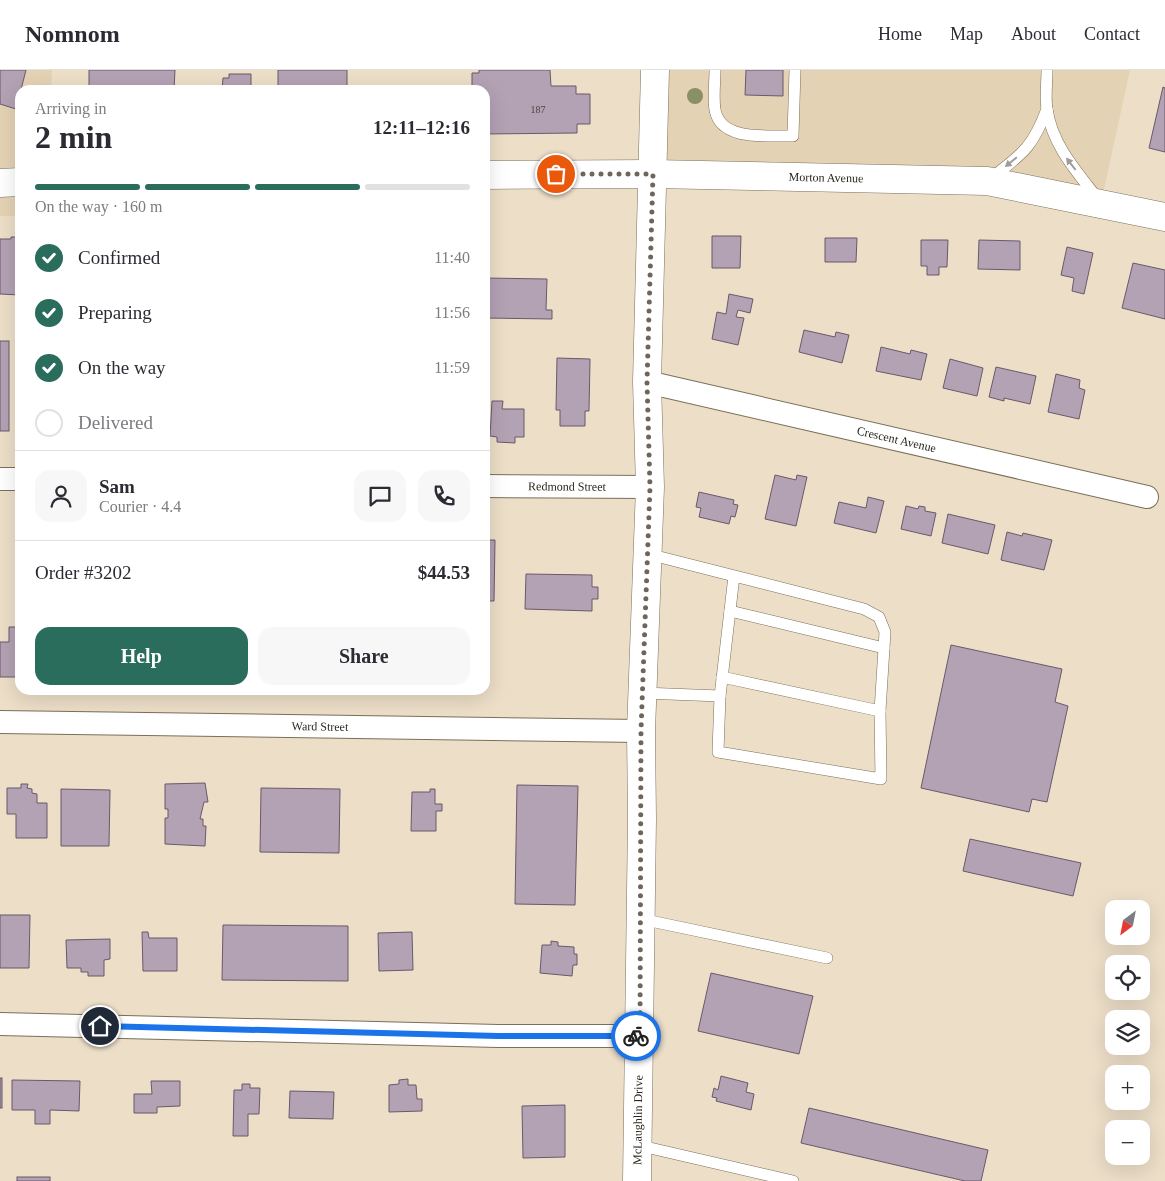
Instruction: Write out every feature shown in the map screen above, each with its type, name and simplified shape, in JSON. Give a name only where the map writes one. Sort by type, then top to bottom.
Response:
[{"type":"main road","name":"McLaughlin Drive","points":[[637,1181],[640,1036],[641,731],[650,487],[647,382],[655,70]]},
{"type":"main road","name":"Morton Avenue","points":[[490,175],[653,174],[987,181],[1165,217]]},
{"type":"main road","points":[[0,182],[15,182]]},
{"type":"street","name":"Crescent Avenue","points":[[647,382],[1147,497]]},
{"type":"street","points":[[0,479],[15,479]]},
{"type":"street","name":"Redmond Street","points":[[490,486],[650,487]]},
{"type":"street","name":"Ward Street","points":[[0,722],[641,731]]},
{"type":"street","points":[[0,1024],[498,1036],[640,1036]]},
{"type":"lane","points":[[715,70],[715,109],[720,124],[733,132],[794,136],[794,70]]},
{"type":"lane","points":[[1047,70],[1047,109],[1062,152],[1101,203]]},
{"type":"lane","points":[[987,181],[1027,149],[1038,133],[1047,109]]},
{"type":"lane","points":[[648,554],[864,608],[879,617],[885,632],[880,711],[882,779],[718,752],[720,696],[734,576]]},
{"type":"lane","points":[[730,611],[884,648]]},
{"type":"lane","points":[[722,677],[880,711]]},
{"type":"lane","points":[[643,693],[720,696]]},
{"type":"lane","points":[[641,919],[827,958]]},
{"type":"lane","points":[[637,1145],[793,1181]]},
{"type":"shaded area","points":[[0,70],[52,70],[51,85],[15,85],[15,216],[0,216]]},
{"type":"shaded area","points":[[655,70],[1130,70],[1101,203],[987,181],[653,174]]},
{"type":"building","points":[[0,70],[26,70],[22,85],[15,85],[15,109],[0,104]]},
{"type":"building","points":[[89,70],[175,70],[174,85],[89,85]]},
{"type":"building","points":[[278,70],[347,70],[347,85],[278,85]]},
{"type":"building","points":[[479,70],[550,70],[551,86],[576,86],[576,94],[590,94],[590,124],[577,124],[577,133],[490,134],[490,85],[472,85],[472,73],[479,73]]},
{"type":"building","points":[[746,70],[783,70],[783,96],[745,95]]},
{"type":"building","points":[[229,74],[251,74],[251,85],[222,85],[223,78],[229,78]]},
{"type":"building","points":[[1163,87],[1165,88],[1165,152],[1149,148]]},
{"type":"building","points":[[712,236],[741,236],[740,268],[712,268]]},
{"type":"building","points":[[11,237],[15,237],[15,295],[0,294],[0,239],[11,239]]},
{"type":"building","points":[[825,238],[857,238],[856,262],[825,262]]},
{"type":"building","points":[[921,240],[948,240],[947,267],[939,267],[939,275],[927,275],[927,266],[921,266]]},
{"type":"building","points":[[979,240],[1020,241],[1020,270],[978,269]]},
{"type":"building","points":[[1067,247],[1093,253],[1084,294],[1072,291],[1074,278],[1061,275]]},
{"type":"building","points":[[1133,263],[1165,270],[1165,319],[1122,308]]},
{"type":"building","points":[[490,278],[547,279],[546,310],[552,310],[552,319],[490,318]]},
{"type":"building","points":[[729,294],[753,299],[750,313],[738,310],[736,317],[744,318],[738,345],[712,339],[717,312],[726,314]]},
{"type":"building","points":[[804,330],[835,337],[836,332],[849,335],[842,363],[799,352]]},
{"type":"building","points":[[0,341],[9,341],[9,431],[0,431]]},
{"type":"building","points":[[881,347],[910,354],[911,350],[927,354],[921,380],[876,371]]},
{"type":"building","points":[[557,358],[590,359],[589,411],[585,411],[585,426],[560,426],[560,410],[556,410]]},
{"type":"building","points":[[950,359],[983,368],[977,396],[943,388]]},
{"type":"building","points":[[996,367],[1036,376],[1030,404],[1004,398],[1004,401],[989,397]]},
{"type":"building","points":[[1056,374],[1080,380],[1079,388],[1085,390],[1079,419],[1048,412]]},
{"type":"building","points":[[492,401],[503,401],[502,409],[524,409],[524,437],[515,437],[515,443],[497,442],[497,437],[490,436]]},
{"type":"building","points":[[775,475],[796,480],[797,475],[807,477],[796,526],[765,519]]},
{"type":"building","points":[[699,492],[734,500],[733,504],[738,505],[735,517],[731,516],[729,524],[699,517],[701,508],[696,507]]},
{"type":"building","points":[[868,497],[884,501],[876,533],[834,523],[839,502],[866,508]]},
{"type":"building","points":[[906,506],[918,509],[919,506],[925,507],[925,511],[936,513],[931,536],[901,529]]},
{"type":"building","points":[[948,514],[995,525],[988,554],[942,543]]},
{"type":"building","points":[[1007,532],[1022,536],[1023,533],[1052,540],[1044,570],[1001,560]]},
{"type":"building","points":[[490,540],[495,540],[494,601],[490,601]]},
{"type":"building","points":[[526,574],[592,575],[592,587],[598,587],[598,599],[592,599],[592,611],[525,609]]},
{"type":"building","points":[[9,627],[15,627],[15,677],[0,677],[0,642],[9,642]]},
{"type":"building","points":[[951,645],[1062,669],[1055,702],[1068,706],[1047,802],[1032,799],[1029,812],[921,788]]},
{"type":"building","points":[[205,783],[208,802],[204,802],[200,819],[203,819],[203,826],[206,826],[205,846],[165,844],[165,818],[168,818],[168,809],[165,809],[165,784]]},
{"type":"building","points":[[21,784],[28,784],[27,788],[32,789],[32,793],[37,794],[37,803],[47,803],[47,838],[16,838],[16,814],[7,814],[7,788],[21,788]]},
{"type":"building","points":[[517,785],[578,786],[575,905],[515,904]]},
{"type":"building","points":[[261,788],[340,789],[339,853],[260,852]]},
{"type":"building","points":[[61,789],[110,790],[109,846],[61,846]]},
{"type":"building","points":[[430,789],[435,789],[435,804],[442,804],[442,811],[436,811],[436,831],[411,831],[412,792],[430,792]]},
{"type":"building","points":[[970,839],[1081,863],[1073,896],[963,871]]},
{"type":"building","points":[[0,915],[30,915],[29,968],[0,968]]},
{"type":"building","points":[[223,925],[348,926],[348,981],[222,980]]},
{"type":"building","points":[[142,932],[148,932],[149,938],[177,938],[177,971],[143,971]]},
{"type":"building","points":[[412,932],[413,970],[379,971],[378,933]]},
{"type":"building","points":[[110,939],[110,959],[104,960],[104,976],[88,976],[88,972],[81,972],[81,968],[67,968],[66,940]]},
{"type":"building","points":[[551,941],[558,942],[558,946],[574,947],[574,954],[577,954],[577,965],[573,965],[572,976],[540,973],[542,945],[551,945]]},
{"type":"building","points":[[711,973],[813,996],[799,1054],[698,1031]]},
{"type":"building","points":[[721,1076],[748,1083],[746,1092],[754,1094],[751,1110],[716,1101],[717,1098],[712,1097],[714,1088],[718,1090]]},
{"type":"building","points":[[0,1078],[2,1078],[2,1108],[0,1108]]},
{"type":"building","points":[[408,1079],[408,1085],[416,1085],[417,1099],[422,1099],[422,1111],[389,1112],[389,1085],[399,1084],[399,1080]]},
{"type":"building","points":[[12,1080],[80,1081],[79,1111],[50,1110],[50,1124],[35,1124],[35,1110],[12,1110]]},
{"type":"building","points":[[151,1081],[180,1081],[180,1106],[157,1107],[157,1113],[134,1113],[134,1094],[152,1094]]},
{"type":"building","points":[[242,1084],[250,1084],[250,1088],[260,1088],[259,1114],[248,1114],[248,1136],[233,1136],[234,1090],[242,1090]]},
{"type":"building","points":[[290,1091],[334,1092],[333,1119],[289,1118]]},
{"type":"building","points":[[565,1105],[565,1157],[523,1158],[522,1106]]},
{"type":"building","points":[[809,1108],[988,1150],[981,1181],[965,1181],[801,1143]]},
{"type":"building","points":[[17,1177],[50,1177],[50,1181],[17,1181]]},
{"type":"way so far","points":[[556,174],[653,174],[647,382],[650,487],[641,731],[640,1036],[636,1036]]},
{"type":"route","points":[[100,1026],[498,1036],[636,1036]]}]
